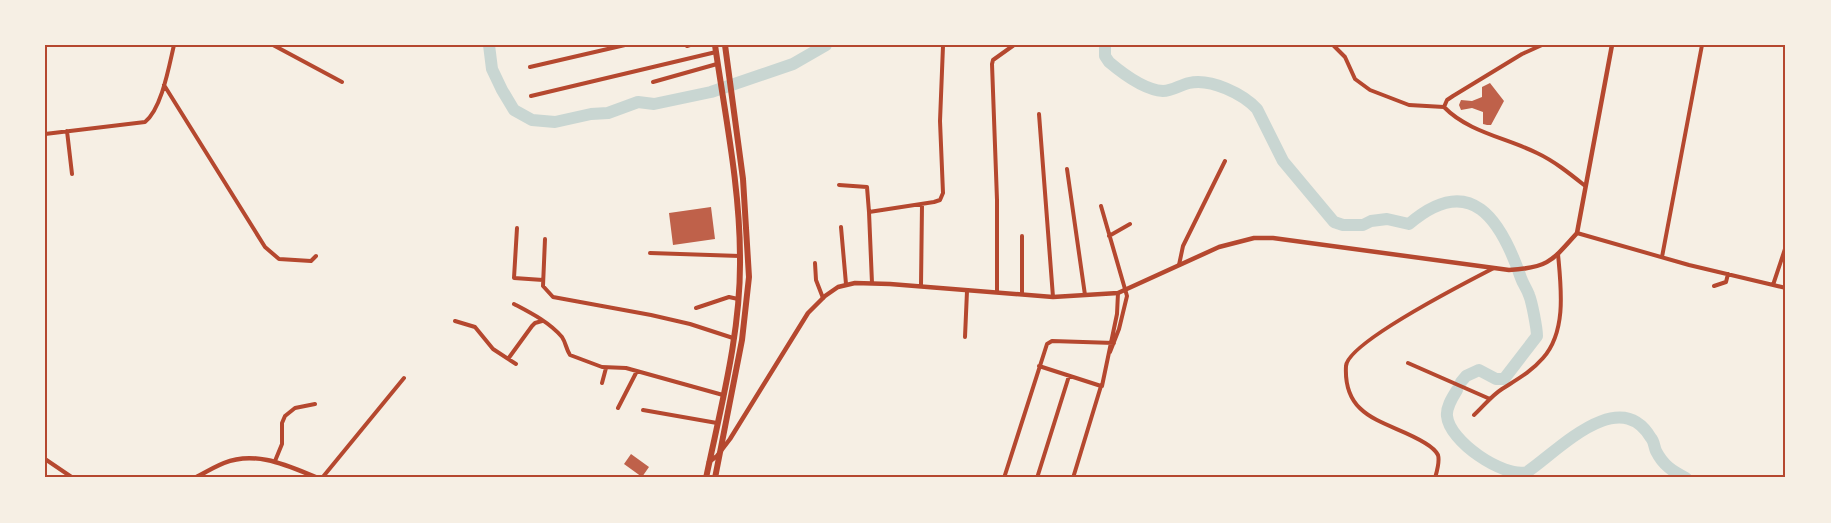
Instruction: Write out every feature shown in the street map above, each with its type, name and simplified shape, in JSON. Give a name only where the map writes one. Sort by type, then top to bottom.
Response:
[{"type":"highway","points":[[716,478],[742,340],[750,277],[743,179],[725,45]]},
{"type":"highway","points":[[706,478],[734,339],[739,300],[740,256],[734,181],[716,48]]},
{"type":"street","points":[[45,134],[145,122],[153,112],[164,85],[174,45]]},
{"type":"street","points":[[273,45],[342,82]]},
{"type":"street","points":[[530,67],[625,45]]},
{"type":"street","points":[[997,292],[997,200],[992,61],[1014,45]]},
{"type":"street","points":[[1333,45],[1345,57],[1355,79],[1370,90],[1409,105],[1444,107],[1474,127],[1536,153],[1556,164],[1584,185]]},
{"type":"street","points":[[1444,107],[1447,100],[1453,96],[1522,54],[1542,45]]},
{"type":"street","points":[[709,462],[720,452],[813,306],[831,291],[846,284],[921,286],[1053,297],[1118,293],[1219,247],[1241,240],[1273,238],[1509,270],[1529,269],[1547,264],[1577,233],[1584,185],[1612,45]]},
{"type":"street","points":[[1662,257],[1702,45]]},
{"type":"street","points":[[869,212],[922,205],[939,200],[943,193],[940,121],[943,46]]},
{"type":"street","points":[[531,96],[716,48]]},
{"type":"street","points":[[653,82],[718,66]]},
{"type":"street","points":[[164,85],[265,247],[279,258],[310,261],[316,256]]},
{"type":"street","points":[[1039,114],[1053,297]]},
{"type":"street","points":[[67,131],[72,174]]},
{"type":"street","points":[[1179,265],[1183,246],[1225,161]]},
{"type":"street","points":[[1067,169],[1085,296]]},
{"type":"street","points":[[839,186],[867,187],[872,283]]},
{"type":"street","points":[[921,286],[922,205]]},
{"type":"street","points":[[1073,478],[1116,329],[1124,313],[1127,296],[1101,206]]},
{"type":"street","points":[[1109,237],[1130,224]]},
{"type":"street","points":[[840,227],[846,284]]},
{"type":"street","points":[[516,228],[514,278],[543,280]]},
{"type":"street","points":[[1577,233],[1786,288]]},
{"type":"street","points":[[1022,236],[1022,294]]},
{"type":"street","points":[[545,239],[543,286],[552,297],[651,315],[690,324],[734,339]]},
{"type":"street","points":[[1773,285],[1786,246]]},
{"type":"street","points":[[650,253],[740,256]]},
{"type":"street","points":[[1474,415],[1490,399],[1532,369],[1549,350],[1558,326],[1561,285],[1558,254]]},
{"type":"street","points":[[815,263],[816,280],[823,298]]},
{"type":"street","points":[[1435,478],[1439,461],[1433,448],[1417,437],[1373,419],[1360,410],[1353,401],[1348,384],[1347,361],[1395,322],[1494,268]]},
{"type":"street","points":[[1714,286],[1726,282],[1728,274]]},
{"type":"street","points":[[965,337],[968,291]]},
{"type":"street","points":[[1116,329],[1118,293]]},
{"type":"street","points":[[696,308],[729,297],[739,300]]},
{"type":"street","points":[[514,304],[543,321],[562,338],[570,355],[606,368],[626,368],[723,395]]},
{"type":"street","points":[[1117,314],[1124,313]]},
{"type":"street","points":[[455,321],[475,327],[493,349],[516,364]]},
{"type":"street","points":[[508,360],[535,323],[543,321]]},
{"type":"street","points":[[1004,478],[1039,366],[1049,342],[1112,343]]},
{"type":"street","points":[[1408,363],[1490,399]]},
{"type":"street","points":[[1039,366],[1101,386]]},
{"type":"street","points":[[602,383],[606,368]]},
{"type":"street","points":[[618,408],[637,371]]},
{"type":"street","points":[[1036,478],[1069,376]]},
{"type":"street","points":[[195,478],[224,462],[246,457],[275,461],[320,478],[404,378]]},
{"type":"street","points":[[275,461],[282,444],[282,423],[285,416],[295,408],[315,404]]},
{"type":"street","points":[[643,410],[717,423]]},
{"type":"street","points":[[45,459],[73,478]]},
{"type":"building","points":[[1490,83],[1504,101],[1491,125],[1487,125],[1483,124],[1483,112],[1472,108],[1461,110],[1459,105],[1461,100],[1472,101],[1482,97],[1482,87]]},
{"type":"building","points":[[711,207],[715,239],[673,245],[669,213]]},
{"type":"building","points":[[631,454],[649,467],[642,477],[624,464]]},
{"type":"waterway","points":[[489,45],[492,69],[514,110],[532,120],[555,122],[591,114],[608,113],[638,102],[654,104],[711,92],[793,64],[826,45]]},
{"type":"waterway","points":[[1105,45],[1105,56],[1109,62],[1127,76],[1149,88],[1166,91],[1189,83],[1207,83],[1235,93],[1251,103],[1257,109],[1283,161],[1334,222],[1343,225],[1363,225],[1371,221],[1387,219],[1409,224],[1431,209],[1450,202],[1466,203],[1481,209],[1493,221],[1513,257],[1530,298],[1537,336],[1504,379],[1496,379],[1479,370],[1466,376],[1461,382]]},
{"type":"waterway","points":[[1457,390],[1447,409],[1450,426],[1457,436],[1479,456],[1505,469],[1527,472],[1588,427],[1606,420],[1622,418],[1638,423],[1652,439],[1656,451],[1665,464],[1686,478]]}]
